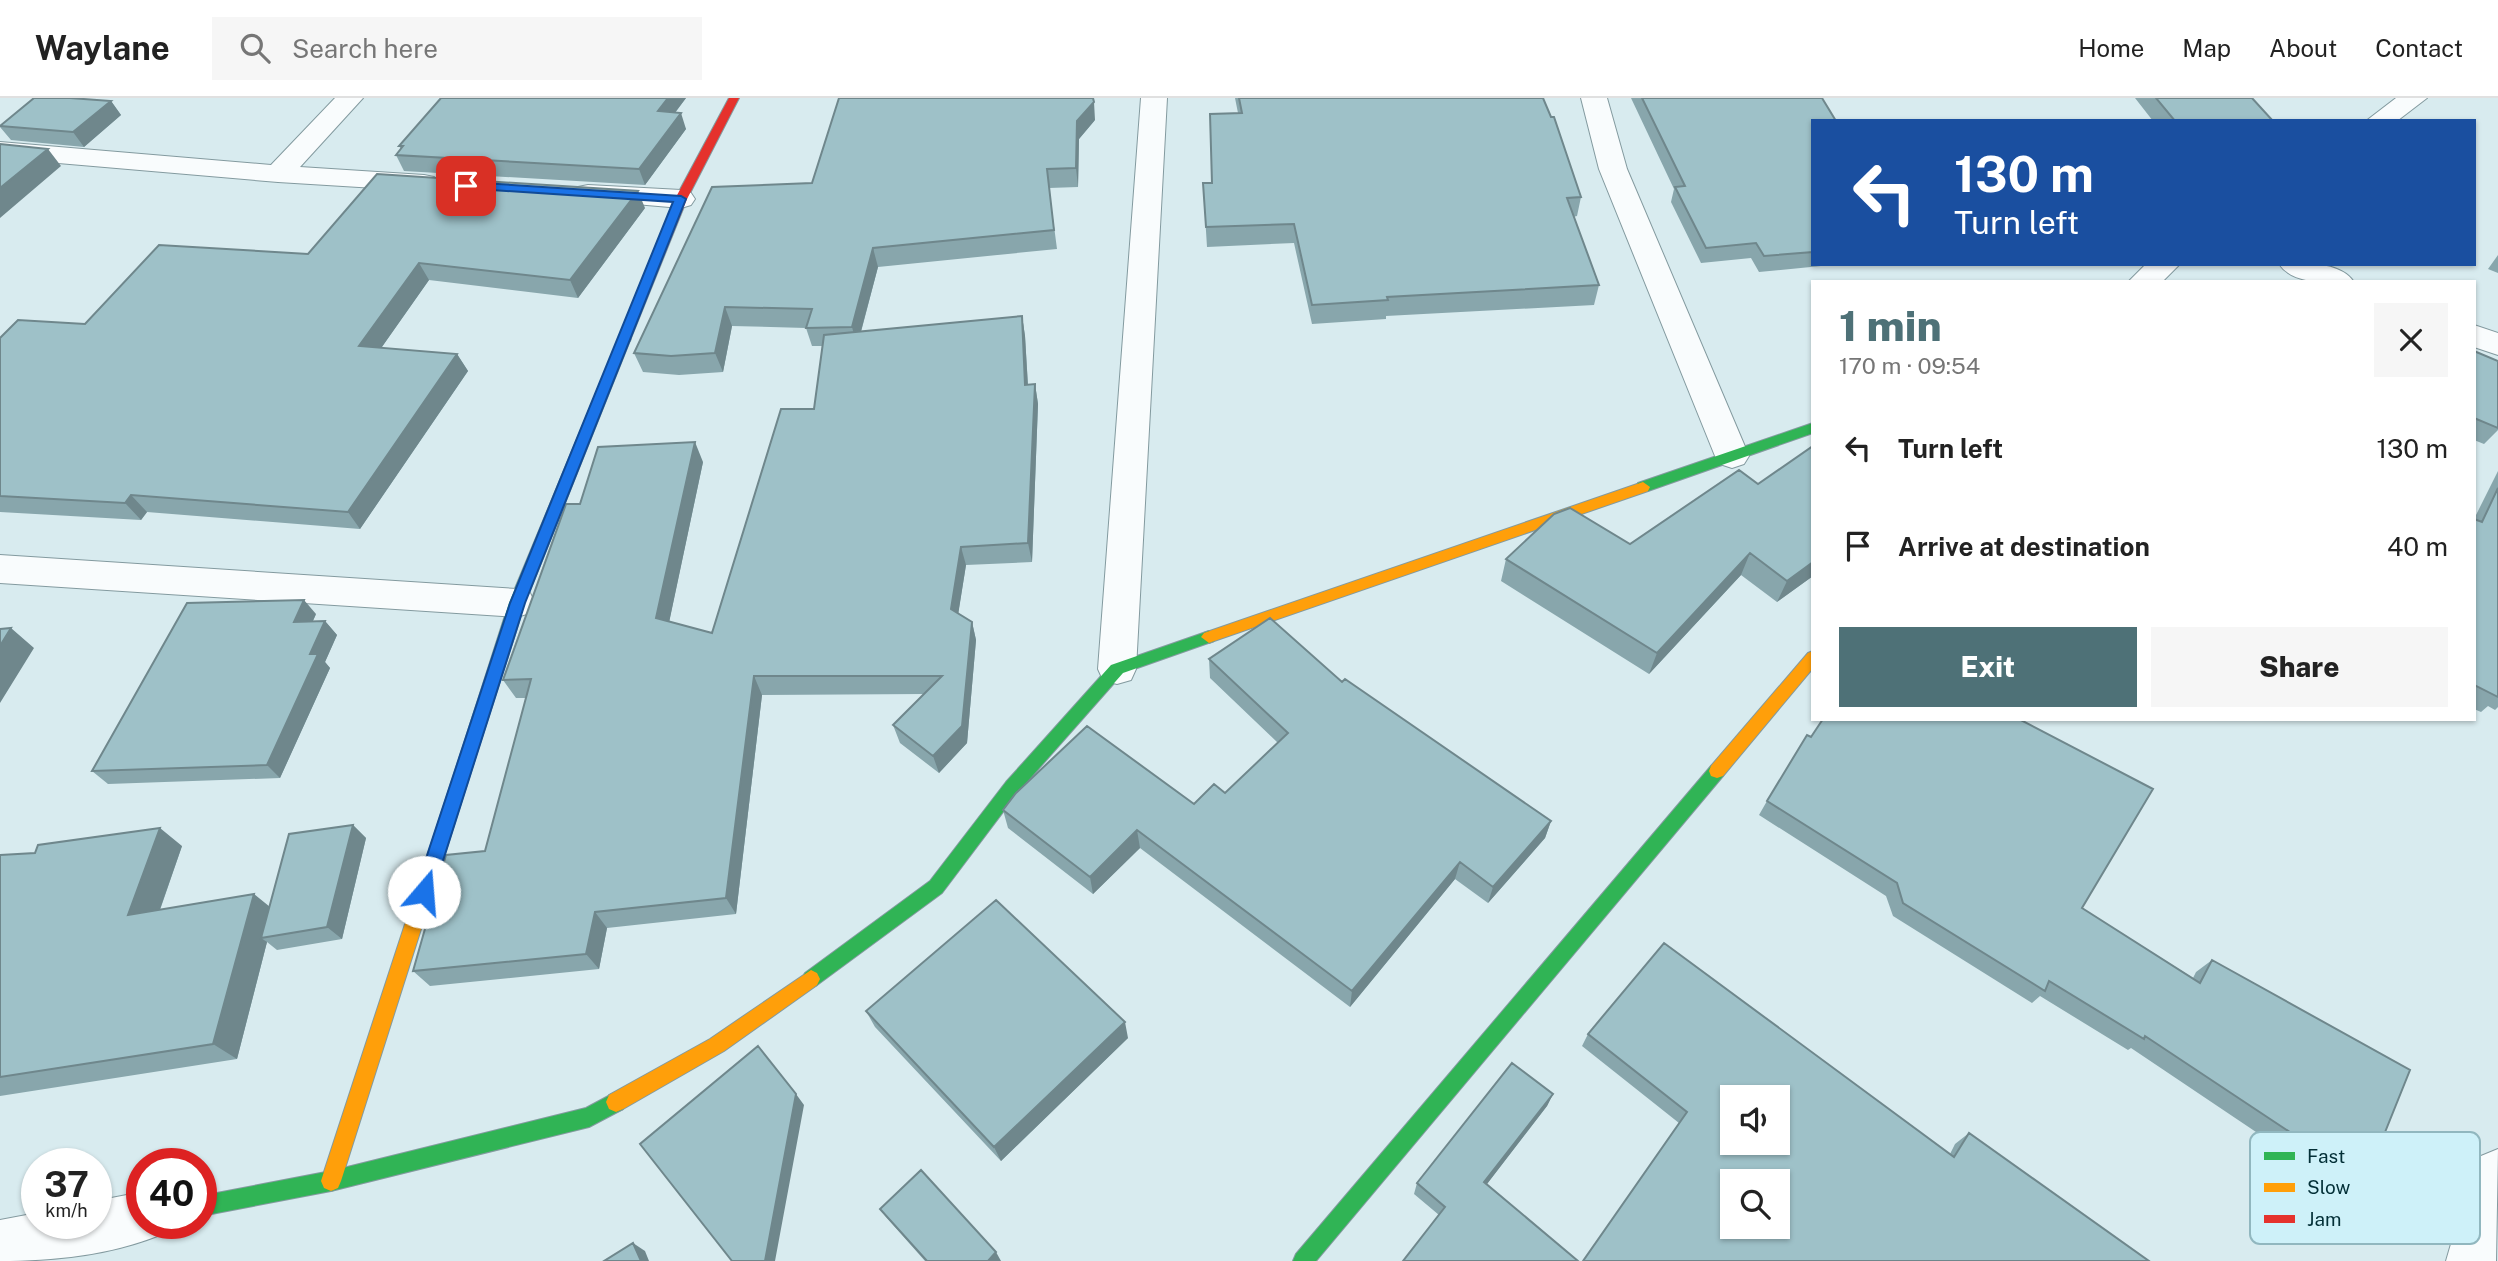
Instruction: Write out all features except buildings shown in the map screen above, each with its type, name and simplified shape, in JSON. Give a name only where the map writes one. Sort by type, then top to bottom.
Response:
[{"type":"street","points":[[278,174],[350,98]]},
{"type":"street","points":[[331,1181],[517,603],[681,199],[734,98]]},
{"type":"street","points":[[1118,669],[1154,98]]},
{"type":"street","points":[[1594,98],[1613,169],[1732,456]]},
{"type":"street","points":[[2382,119],[2414,98]]},
{"type":"street","points":[[0,150],[278,174],[445,184]]},
{"type":"street","points":[[556,191],[681,199]]},
{"type":"street","points":[[2145,280],[2163,266]]},
{"type":"street","points":[[2299,266],[2334,280]]},
{"type":"street","points":[[2476,336],[2498,345]]},
{"type":"street","points":[[217,1203],[331,1181],[589,1118],[717,1045],[936,887],[1012,787],[1118,669],[1811,429]]},
{"type":"street","points":[[0,569],[517,603]]},
{"type":"street","points":[[1303,1261],[1811,659]]},
{"type":"street","points":[[2480,1225],[2491,1182],[2498,1173]]},
{"type":"street","points":[[0,1245],[126,1220]]},
{"type":"street","points":[[2471,1261],[2475,1244]]},
{"type":"traffic: fast","points":[[467,759],[517,603],[625,338]]},
{"type":"traffic: fast","points":[[1643,487],[1811,429]]},
{"type":"traffic: fast","points":[[811,979],[936,887],[1012,787],[1117,669],[1209,637]]},
{"type":"traffic: fast","points":[[1303,1261],[1717,771]]},
{"type":"traffic: fast","points":[[217,1203],[331,1181],[589,1117],[616,1102]]},
{"type":"traffic: slow","points":[[1209,637],[1643,487]]},
{"type":"traffic: slow","points":[[1717,771],[1811,659]]},
{"type":"traffic: slow","points":[[331,1181],[467,759]]},
{"type":"traffic: slow","points":[[616,1102],[717,1045],[811,979]]},
{"type":"traffic: jam","points":[[625,338],[681,199],[734,98]]},
{"type":"route","points":[[424,892],[517,603],[681,199],[466,186]]}]
